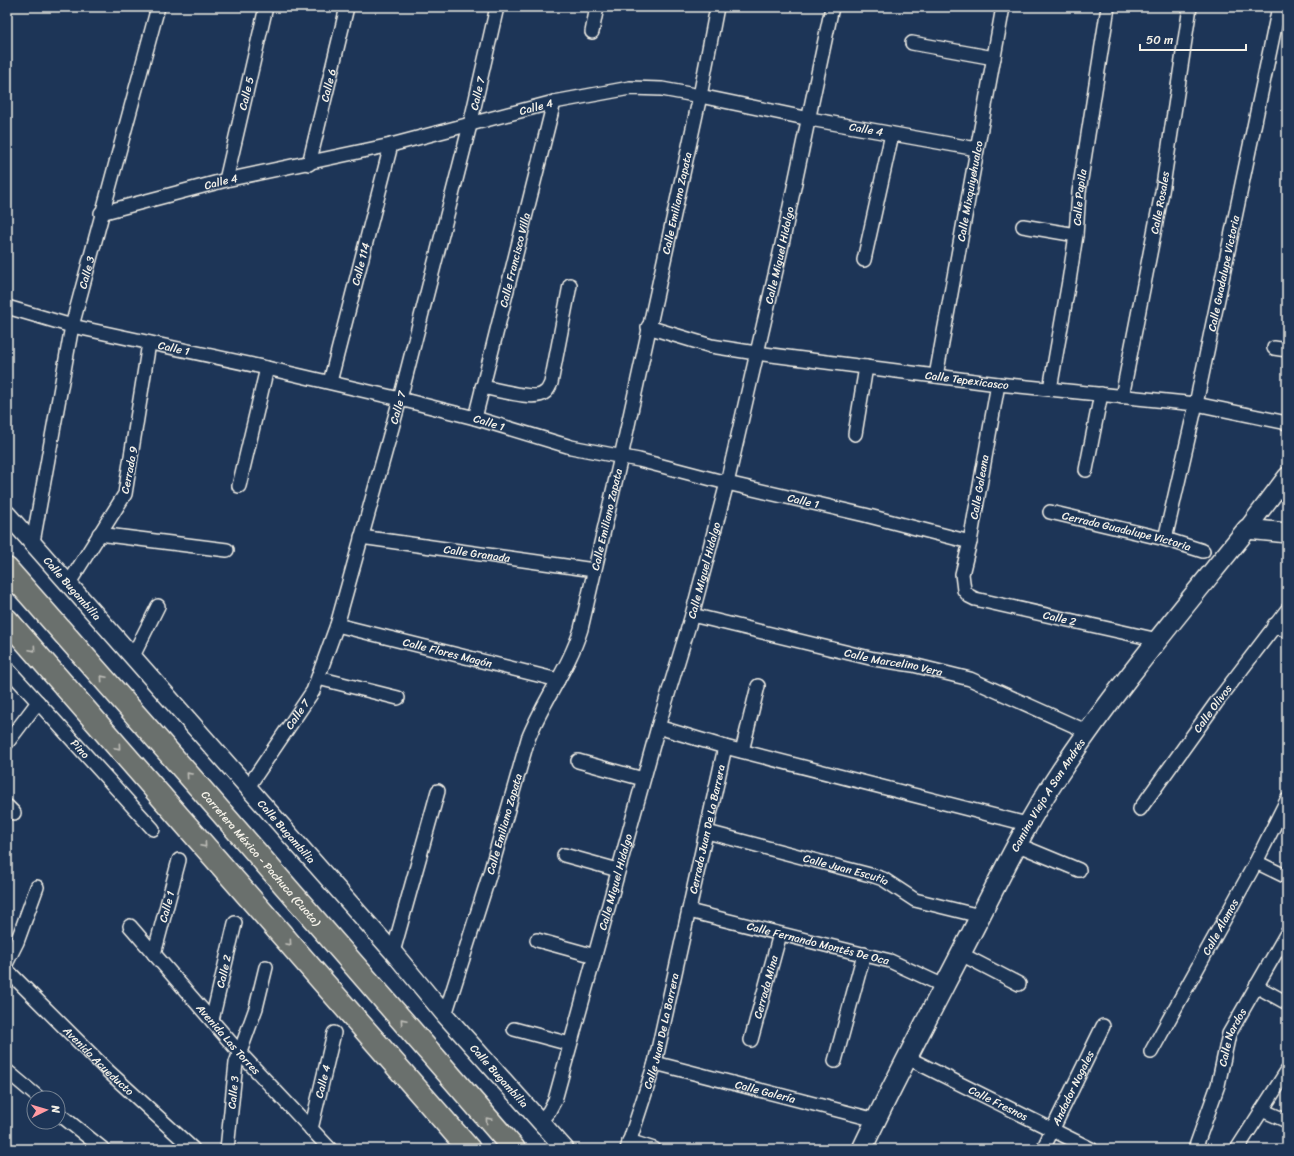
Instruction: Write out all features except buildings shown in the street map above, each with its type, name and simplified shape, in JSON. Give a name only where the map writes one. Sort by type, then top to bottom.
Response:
[{"type":"highway","name":"Carretera México - Pachuca (Cuota)","points":[[7,569],[201,788],[514,1149]]},
{"type":"highway","points":[[7,620],[469,1149]]},
{"type":"main road","points":[[1247,529],[1287,532]]},
{"type":"main road","name":"Camino Viejo A San Andrés","points":[[862,1149],[906,1057],[961,954],[1027,824],[1088,732],[1158,640],[1247,529]]},
{"type":"street","name":"Calle 3","points":[[32,542],[72,326],[101,213],[158,7]]},
{"type":"street","name":"Calle 5","points":[[226,180],[266,7]]},
{"type":"street","name":"Calle 6","points":[[309,164],[347,7]]},
{"type":"street","name":"Calle 7","points":[[248,787],[302,710],[313,690],[337,625],[400,399],[470,125],[497,7]]},
{"type":"street","points":[[592,32],[597,7]]},
{"type":"street","name":"Calle Emiliano Zapata","points":[[445,1015],[490,873],[528,738],[535,720],[575,649],[621,457],[648,328],[700,96],[717,7]]},
{"type":"street","name":"Calle Miguel Hidalgo","points":[[540,1122],[549,1112],[555,1100],[643,779],[692,615],[727,483],[810,119],[832,7]]},
{"type":"street","name":"Calle Mixquiyehualco","points":[[936,376],[1003,7]]},
{"type":"street","name":"Calle Papila","points":[[1050,389],[1076,235],[1079,192],[1108,7]]},
{"type":"street","name":"Calle Rosales","points":[[1122,397],[1162,192],[1190,7]]},
{"type":"street","name":"Calle Guadalupe Victoria","points":[[1165,539],[1196,404],[1279,7]]},
{"type":"street","points":[[912,43],[994,58]]},
{"type":"street","name":"Calle 4","points":[[101,213],[226,180],[309,164],[391,145],[554,102],[630,88],[662,89],[810,119],[977,148]]},
{"type":"street","name":"Calle Francisco Villa","points":[[475,418],[554,102]]},
{"type":"street","points":[[864,260],[892,134]]},
{"type":"street","name":"Calle 114","points":[[330,382],[391,145]]},
{"type":"street","points":[[1023,226],[1076,235]]},
{"type":"street","points":[[482,387],[533,396],[544,394],[548,390],[551,383],[570,285]]},
{"type":"street","name":"Calle 1","points":[[7,307],[72,326],[330,382],[400,399],[475,418],[571,447],[621,457],[865,515],[970,542]]},
{"type":"street","name":"Calle Tepexicasco","points":[[648,328],[711,346],[756,353],[998,384],[1196,404],[1287,424]]},
{"type":"street","name":"Cerrada 9","points":[[69,583],[125,494],[149,343]]},
{"type":"street","points":[[855,434],[866,367]]},
{"type":"street","points":[[239,486],[267,368]]},
{"type":"street","name":"Calle Galeana","points":[[964,590],[962,574],[970,542],[998,384]]},
{"type":"street","points":[[1086,470],[1101,394]]},
{"type":"street","name":"Camino Viejo A San Andrés","points":[[1247,529],[1287,476]]},
{"type":"street","name":"Cerrada Guadalupe Victoria","points":[[1050,512],[1165,539],[1203,551]]},
{"type":"street","name":"Calle Bugambilia","points":[[7,514],[393,952],[445,1015],[565,1149]]},
{"type":"street","points":[[99,534],[227,550]]},
{"type":"street","name":"Calle Granada","points":[[361,537],[594,570]]},
{"type":"street","name":"Calle 2","points":[[964,590],[969,596],[975,599],[1158,640]]},
{"type":"street","points":[[133,656],[158,606]]},
{"type":"street","name":"Calle Olivos","points":[[1140,809],[1287,610]]},
{"type":"street","name":"Calle Marcelino Vera","points":[[692,615],[874,659],[913,665],[970,679],[1088,732]]},
{"type":"street","name":"Calle Flores Magón","points":[[337,625],[558,680]]},
{"type":"street","points":[[1274,626],[1287,631]]},
{"type":"street","name":"Pino","points":[[7,668],[153,829]]},
{"type":"street","points":[[318,678],[398,698]]},
{"type":"street","points":[[742,751],[758,686]]},
{"type":"street","points":[[7,743],[38,702]]},
{"type":"street","points":[[658,727],[725,747],[1027,824]]},
{"type":"street","name":"Cerrada Juan De La Barrera","points":[[689,911],[725,747]]},
{"type":"street","points":[[578,761],[643,779]]},
{"type":"street","points":[[393,952],[438,792]]},
{"type":"street","name":"Calle Álamos","points":[[1152,1052],[1256,862],[1287,800]]},
{"type":"street","name":"Calle Juan Escutia","points":[[707,832],[874,876],[883,879],[915,900],[980,916]]},
{"type":"street","points":[[1016,844],[1079,870]]},
{"type":"street","points":[[564,854],[618,870]]},
{"type":"street","name":"Calle 1","points":[[154,954],[179,860]]},
{"type":"street","points":[[1256,862],[1287,877]]},
{"type":"street","points":[[7,962],[17,942],[37,887]]},
{"type":"street","name":"Calle Fernando Montés De Oca","points":[[689,911],[864,954],[896,964],[944,986]]},
{"type":"street","name":"Calle Juan De La Barrera","points":[[628,1145],[655,1062],[689,911]]},
{"type":"street","name":"Calle 2","points":[[212,1020],[235,923]]},
{"type":"street","name":"Avenida Las Torres","points":[[130,926],[239,1052],[330,1149]]},
{"type":"street","name":"Calle Nardos","points":[[1195,1149],[1218,1085],[1229,1034],[1287,933]]},
{"type":"street","name":"Cerrada Mina","points":[[751,1040],[780,934]]},
{"type":"street","points":[[537,940],[595,956]]},
{"type":"street","points":[[835,1061],[864,954]]},
{"type":"street","points":[[961,954],[1019,984]]},
{"type":"street","name":"Calle 3","points":[[227,1149],[236,1063],[256,1008],[266,967]]},
{"type":"street","name":"Avenida Acueducto","points":[[7,970],[109,1072],[193,1149]]},
{"type":"street","points":[[1256,986],[1287,1003]]},
{"type":"street","name":"Andador Nogales","points":[[1043,1149],[1103,1026]]},
{"type":"street","points":[[514,1029],[570,1044]]},
{"type":"street","name":"Calle 4","points":[[311,1129],[334,1033]]},
{"type":"street","name":"Calle Fresnos","points":[[906,1057],[1091,1149]]},
{"type":"street","name":"Calle Galería","points":[[655,1062],[876,1120]]},
{"type":"street","points":[[7,1071],[30,1090]]},
{"type":"street","points":[[1237,1149],[1287,1071]]},
{"type":"street","points":[[1262,1110],[1287,1121]]},
{"type":"street","points":[[66,1119],[103,1149]]},
{"type":"street","points":[[628,1145],[654,1149]]}]
